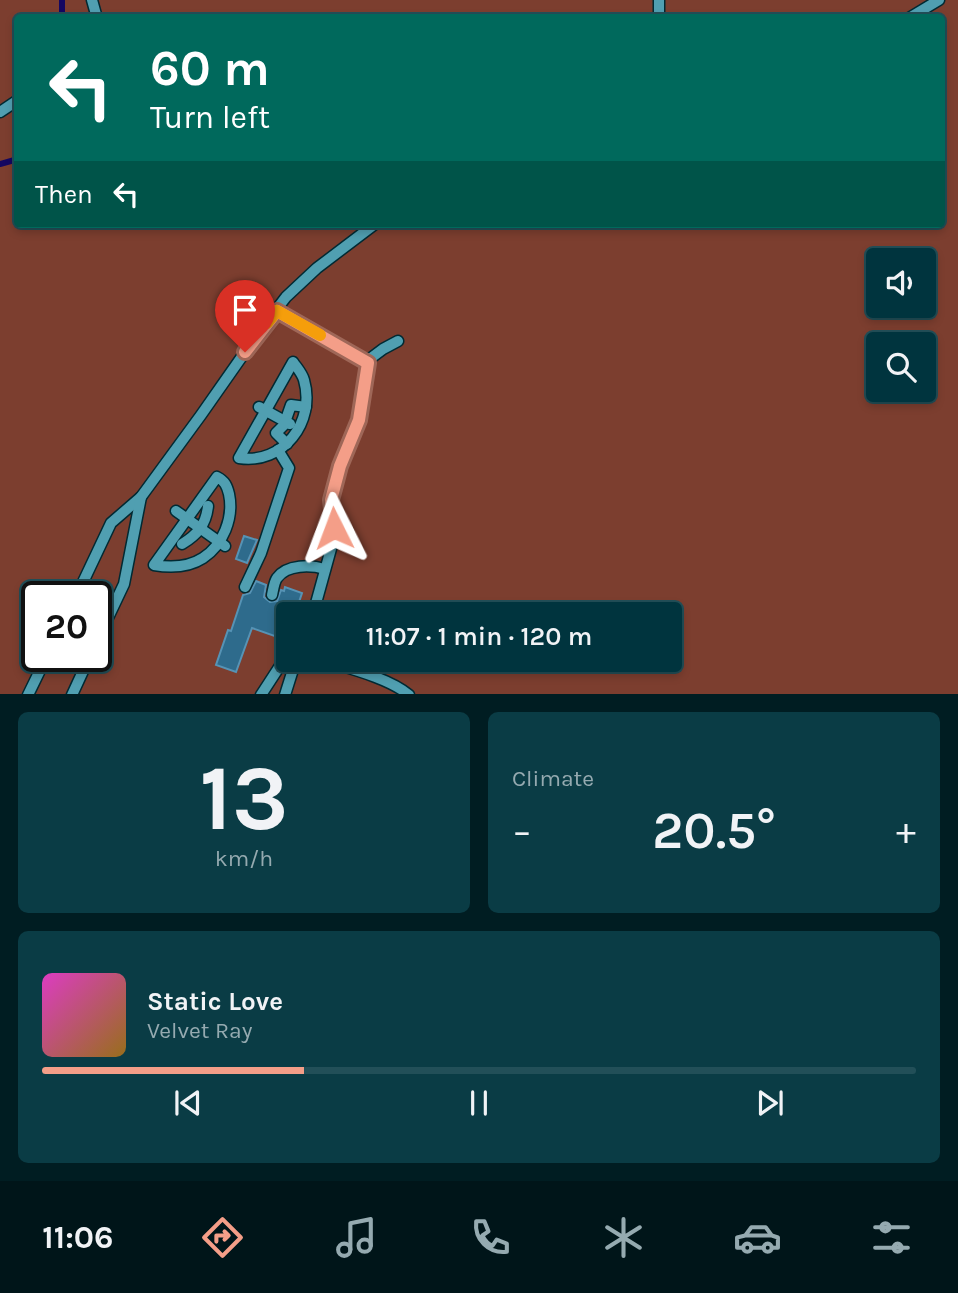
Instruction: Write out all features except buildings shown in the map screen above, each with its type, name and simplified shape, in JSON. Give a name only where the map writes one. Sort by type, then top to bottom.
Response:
[{"type":"lane","points":[[916,14],[939,0]]},
{"type":"lane","points":[[84,581],[111,523],[141,497],[286,297],[317,268],[370,228]]},
{"type":"lane","points":[[277,311],[368,363]]},
{"type":"lane","points":[[316,602],[334,538],[331,500],[342,459],[359,420],[368,363],[376,354],[398,341]]},
{"type":"lane","points":[[245,587],[261,553],[289,468],[304,379],[293,362],[262,409],[239,458],[253,460],[265,457],[294,431]]},
{"type":"lane","points":[[291,405],[294,431],[276,433],[285,421],[291,405]]},
{"type":"lane","points":[[262,409],[285,421],[294,431]]},
{"type":"lane","points":[[217,477],[223,479],[229,493],[230,509],[222,544],[201,560],[189,565],[155,565],[187,518],[217,477]]},
{"type":"lane","points":[[112,609],[124,584],[141,497]]},
{"type":"lane","points":[[182,544],[201,528],[208,506]]},
{"type":"lane","points":[[176,511],[222,544]]},
{"type":"lane","points":[[272,595],[277,578],[287,571],[309,566],[325,569]]},
{"type":"lane","points":[[29,694],[40,672]]},
{"type":"lane","points":[[72,694],[83,672]]},
{"type":"lane","points":[[262,694],[276,672]]},
{"type":"lane","points":[[285,694],[292,672]]},
{"type":"lane","points":[[357,672],[387,682],[408,694]]},
{"type":"shaded area","points":[[0,0],[958,0],[958,694],[0,694]]},
{"type":"waterway","points":[[62,0],[62,14]]},
{"type":"waterway","points":[[0,164],[14,160]]},
{"type":"slow traffic","points":[[267,323],[277,311],[320,335]]},
{"type":"route","points":[[245,352],[277,311],[368,363],[359,420],[344,452],[331,500],[334,528]]}]
